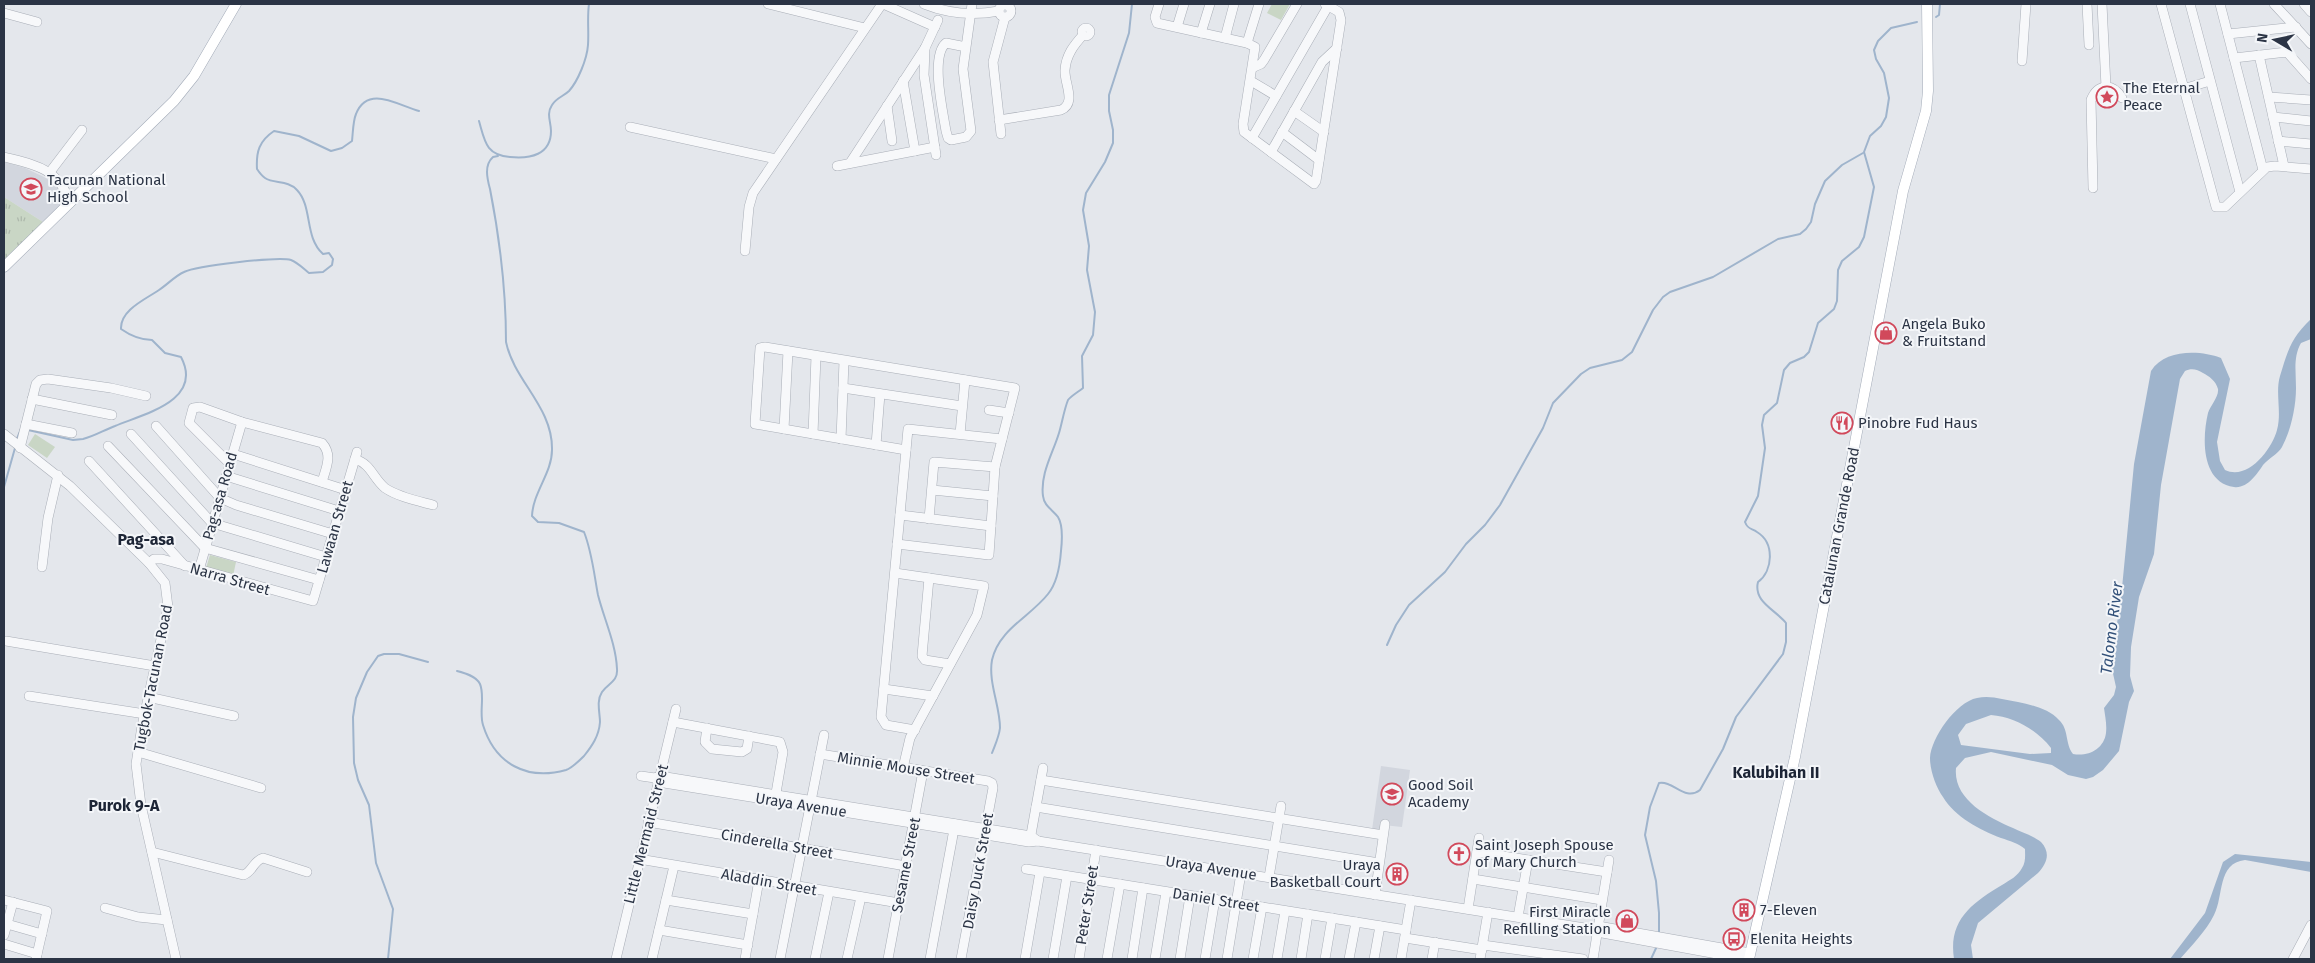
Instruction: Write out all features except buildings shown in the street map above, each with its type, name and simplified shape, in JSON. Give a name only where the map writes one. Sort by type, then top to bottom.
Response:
[{"type":"main road","points":[[4,267],[174,101],[194,76],[236,4]]},
{"type":"main road","name":"Catalunan Grande Road","points":[[1748,957],[1795,757],[1903,190],[1925,119],[1928,91],[1927,4]]},
{"type":"street","points":[[768,4],[865,28]]},
{"type":"street","points":[[745,251],[751,199],[776,159],[883,4],[936,23],[925,48],[887,106],[871,136],[850,163]]},
{"type":"street","points":[[924,4],[942,10],[972,15],[1005,9],[1019,4]]},
{"type":"street","points":[[966,47],[946,43],[942,48],[940,57],[938,79],[946,135],[951,140],[966,137],[971,131],[963,69],[972,15],[972,4]]},
{"type":"street","points":[[1159,4],[1156,21],[1247,43],[1256,47],[1243,127],[1244,132],[1270,152],[1314,184],[1320,160],[1337,48],[1341,18],[1339,12],[1328,5],[1252,138]]},
{"type":"street","points":[[1177,27],[1184,4]]},
{"type":"street","points":[[1201,33],[1210,4]]},
{"type":"street","points":[[1224,38],[1234,4]]},
{"type":"street","points":[[1247,43],[1259,4]]},
{"type":"street","points":[[1254,67],[1261,64],[1264,60],[1297,4]]},
{"type":"street","points":[[2022,61],[2026,4]]},
{"type":"street","points":[[2087,4],[2089,45]]},
{"type":"street","points":[[2102,4],[2106,87]]},
{"type":"street","points":[[2161,4],[2215,205],[2218,208],[2222,208],[2263,170],[2271,166],[2311,169]]},
{"type":"street","points":[[2190,4],[2240,192]]},
{"type":"street","points":[[2220,4],[2263,170]]},
{"type":"street","points":[[2274,4],[2311,44]]},
{"type":"street","points":[[2304,4],[2311,12]]},
{"type":"street","points":[[1002,134],[993,62],[1005,9]]},
{"type":"street","points":[[4,13],[37,22]]},
{"type":"street","points":[[2228,34],[2296,27]]},
{"type":"street","points":[[1000,120],[1061,110],[1066,107],[1069,100],[1065,75],[1066,62],[1072,48],[1083,35]]},
{"type":"street","points":[[837,166],[915,151],[936,151],[924,75],[925,48]]},
{"type":"street","points":[[1270,152],[1322,62],[1337,48]]},
{"type":"street","points":[[2234,58],[2287,52],[2311,79]]},
{"type":"street","points":[[2259,55],[2284,166]]},
{"type":"street","points":[[903,81],[915,151]]},
{"type":"street","points":[[1251,81],[1276,96]]},
{"type":"street","points":[[2183,89],[2210,81]]},
{"type":"street","points":[[2093,188],[2090,104],[2093,95],[2106,87],[2116,89],[2122,98]]},
{"type":"street","points":[[2269,97],[2311,100]]},
{"type":"street","points":[[887,106],[892,141]]},
{"type":"street","points":[[1294,111],[1324,132]]},
{"type":"street","points":[[2273,117],[2311,121]]},
{"type":"street","points":[[630,127],[776,159]]},
{"type":"street","points":[[50,172],[82,130]]},
{"type":"street","points":[[1282,132],[1320,160]]},
{"type":"street","points":[[2278,142],[2311,144]]},
{"type":"street","points":[[4,156],[50,172],[62,184],[70,203]]},
{"type":"street","points":[[897,544],[989,555],[995,467],[1016,390],[1014,387],[762,347],[759,350],[755,424],[906,450]]},
{"type":"street","points":[[784,429],[788,351]]},
{"type":"street","points":[[813,434],[816,356]]},
{"type":"street","points":[[840,439],[844,361]]},
{"type":"street","points":[[20,448],[38,382],[48,379],[111,388],[146,396]]},
{"type":"street","points":[[960,434],[965,380]]},
{"type":"street","points":[[843,388],[962,406]]},
{"type":"street","points":[[876,445],[880,394]]},
{"type":"street","points":[[32,399],[112,415]]},
{"type":"street","points":[[230,464],[191,426],[189,418],[191,410],[200,407],[242,422],[322,443],[327,449],[328,459],[322,482]]},
{"type":"street","points":[[989,410],[1010,413]]},
{"type":"street","name":"Pag-asa Road","points":[[199,570],[242,422]]},
{"type":"street","points":[[26,424],[72,433]]},
{"type":"street","points":[[156,426],[220,498],[236,505],[332,534]]},
{"type":"street","points":[[915,730],[890,726],[883,723],[882,717],[908,429],[1002,439]]},
{"type":"street","name":"Tugbok-Tacunan Road","points":[[4,434],[58,475],[149,563],[166,583],[168,607],[144,714],[138,752],[138,787],[176,959]]},
{"type":"street","points":[[131,434],[212,523],[326,557]]},
{"type":"street","points":[[108,446],[205,548],[319,580]]},
{"type":"street","points":[[233,454],[346,490]]},
{"type":"street","name":"Lawaan Street","points":[[313,601],[356,455],[385,487],[403,496],[433,505]]},
{"type":"street","points":[[89,460],[186,566]]},
{"type":"street","points":[[929,519],[934,462],[995,467]]},
{"type":"street","points":[[42,566],[48,518],[58,475]]},
{"type":"street","points":[[226,476],[339,511]]},
{"type":"street","points":[[932,490],[993,496]]},
{"type":"street","points":[[900,516],[991,526]]},
{"type":"street","name":"Narra Street","points":[[149,563],[158,558],[313,601]]},
{"type":"street","points":[[895,573],[984,586],[977,616],[908,743],[903,768]]},
{"type":"street","points":[[929,578],[922,656],[925,660],[950,664]]},
{"type":"street","points":[[6,641],[155,666]]},
{"type":"street","points":[[884,688],[933,696]]},
{"type":"street","points":[[29,696],[144,714]]},
{"type":"street","points":[[148,697],[234,716]]},
{"type":"street","name":"Little Mermaid Street","points":[[616,959],[676,709]]},
{"type":"street","points":[[673,722],[778,740],[782,745],[775,798]]},
{"type":"street","points":[[706,728],[702,748],[739,752],[748,755],[749,736]]},
{"type":"street","points":[[780,959],[824,735]]},
{"type":"street","points":[[138,752],[261,788]]},
{"type":"street","name":"Minnie Mouse Street","points":[[820,754],[992,783]]},
{"type":"street","points":[[1033,840],[1036,807],[1044,768]]},
{"type":"street","name":"Sesame Street","points":[[888,959],[923,771]]},
{"type":"street","name":"Uraya Avenue","points":[[641,776],[1596,929],[1748,957]]},
{"type":"street","points":[[1041,780],[1383,835]]},
{"type":"street","name":"Daisy Duck Street","points":[[962,959],[993,788],[992,783]]},
{"type":"street","points":[[1269,877],[1281,806]]},
{"type":"street","points":[[1036,807],[1379,864]]},
{"type":"street","name":"Cinderella Street","points":[[648,822],[906,866]]},
{"type":"street","points":[[1375,894],[1385,824]]},
{"type":"street","name":"Daisy Duck Street","points":[[930,959],[955,827]]},
{"type":"street","points":[[1468,909],[1479,838]]},
{"type":"street","name":"Peter Street","points":[[1078,959],[1096,850]]},
{"type":"street","points":[[152,852],[243,875],[246,875],[256,861],[263,858],[307,872]]},
{"type":"street","points":[[1477,852],[1607,872]]},
{"type":"street","name":"Aladdin Street","points":[[639,859],[899,903]]},
{"type":"street","points":[[1518,917],[1528,860]]},
{"type":"street","points":[[1593,959],[1596,929],[1609,860]]},
{"type":"street","points":[[652,959],[674,866]]},
{"type":"street","name":"Daniel Street","points":[[1026,869],[1380,926],[1435,942],[1482,951],[1512,949],[1538,956],[1583,959]]},
{"type":"street","points":[[1025,959],[1040,872]]},
{"type":"street","points":[[1227,959],[1241,873]]},
{"type":"street","points":[[1052,959],[1067,876]]},
{"type":"street","points":[[1473,879],[1602,900]]},
{"type":"street","points":[[745,959],[759,880]]},
{"type":"street","points":[[1107,959],[1120,884]]},
{"type":"street","points":[[1132,959],[1143,888]]},
{"type":"street","points":[[815,959],[829,892]]},
{"type":"street","points":[[1155,959],[1166,892]]},
{"type":"street","points":[[1180,959],[1190,896]]},
{"type":"street","points":[[848,959],[861,897]]},
{"type":"street","points":[[1205,959],[1215,899]]},
{"type":"street","points":[[4,900],[47,911],[36,956],[4,944]]},
{"type":"street","points":[[666,900],[753,914]]},
{"type":"street","points":[[1401,959],[1411,900]]},
{"type":"street","points":[[4,935],[13,902]]},
{"type":"street","points":[[1253,959],[1262,907]]},
{"type":"street","points":[[105,908],[138,917],[167,920]]},
{"type":"street","points":[[1277,959],[1285,911]]},
{"type":"street","points":[[1482,951],[1488,912]]},
{"type":"street","points":[[1301,959],[1308,914]]},
{"type":"street","points":[[1325,959],[1332,918]]},
{"type":"street","points":[[1350,959],[1356,922]]},
{"type":"street","points":[[7,924],[42,934]]},
{"type":"street","points":[[2293,959],[2311,925]]},
{"type":"street","points":[[1374,959],[1380,926]]},
{"type":"street","points":[[659,930],[748,945]]},
{"type":"street","points":[[1432,959],[1435,942]]},
{"type":"street","points":[[1510,959],[1512,949]]},
{"type":"shaded area","name":"Tacunan National High School","points":[[4,162],[25,168],[46,178],[55,185],[63,203],[43,222],[4,197]]},
{"type":"shaded area","name":"Good Soil Academy","points":[[1381,766],[1410,770],[1402,827],[1383,825],[1381,832],[1372,830]]},
{"type":"green space","points":[[1272,4],[1290,4],[1281,20],[1267,13]]},
{"type":"green space","points":[[4,197],[43,222],[4,261]]},
{"type":"green space","points":[[35,434],[55,447],[47,458],[28,445]]},
{"type":"green space","points":[[210,555],[236,562],[233,576],[206,568]]},
{"type":"water","points":[[2311,319],[2311,339],[2301,343],[2298,348],[2295,403],[2288,433],[2276,454],[2243,486],[2234,487],[2223,483],[2215,477],[2206,458],[2206,423],[2208,413],[2218,392],[2216,384],[2208,376],[2194,369],[2185,371],[2180,379],[2161,485],[2154,554],[2139,597],[2131,647],[2130,676],[2134,691],[2129,702],[2119,751],[2103,770],[2093,777],[2086,779],[2068,775],[2052,765],[1991,752],[1965,758],[1956,768],[1960,789],[1974,806],[2003,824],[2041,842],[2046,850],[2047,858],[2038,873],[1978,923],[1971,945],[1973,959],[1954,959],[1953,945],[1959,923],[1972,906],[2011,880],[2018,873],[2024,863],[2025,849],[1977,827],[1961,817],[1940,793],[1932,773],[1930,758],[1931,750],[1940,731],[1953,713],[1961,706],[1977,698],[1992,697],[2034,706],[2055,716],[2064,728],[2073,754],[2090,753],[2099,747],[2105,739],[2106,733],[2104,708],[2114,695],[2116,687],[2112,669],[2113,652],[2122,588],[2134,464],[2151,371],[2165,359],[2183,353],[2213,355],[2221,358],[2230,379],[2217,442],[2220,461],[2225,470],[2242,471],[2258,461],[2274,438],[2278,423],[2278,389],[2285,359],[2299,332]],"holes":[[[1991,715],[2016,721],[2039,735],[2051,748],[2051,753],[2030,754],[1961,745],[1958,735],[1966,724]]]},
{"type":"water","points":[[2235,854],[2311,862],[2311,872],[2245,860],[2236,862],[2226,874],[2217,907],[2207,927],[2180,959],[2170,959],[2205,913],[2223,862]]},
{"type":"waterway","points":[[479,121],[488,146],[491,150],[502,156],[532,156],[543,150],[550,139],[550,108],[572,87],[584,63],[588,45],[589,4]]},
{"type":"waterway","points":[[992,753],[1000,728],[992,677],[992,660],[1001,640],[1048,594],[1054,585],[1059,568],[1062,543],[1061,524],[1044,499],[1043,480],[1068,400],[1083,388],[1082,356],[1093,335],[1095,312],[1087,270],[1089,246],[1083,210],[1086,193],[1105,162],[1113,143],[1109,95],[1129,33],[1132,4]]},
{"type":"waterway","points":[[1936,17],[1939,15],[1940,4]]},
{"type":"waterway","points":[[1659,934],[1656,881],[1645,835],[1650,807],[1659,783],[1664,783],[1689,794],[1700,790],[1723,749],[1736,717],[1783,654],[1786,642],[1786,623],[1766,605],[1757,589],[1758,582],[1767,571],[1769,564],[1770,557],[1767,543],[1763,537],[1749,528],[1745,522],[1758,496],[1765,448],[1762,425],[1764,415],[1777,403],[1784,370],[1790,363],[1804,357],[1809,352],[1818,323],[1834,309],[1837,301],[1838,270],[1842,261],[1859,247],[1864,237],[1874,187],[1864,152],[1870,136],[1881,126],[1886,117],[1889,98],[1884,73],[1876,59],[1874,50],[1878,41],[1891,28],[1917,22]]},
{"type":"waterway","points":[[28,430],[73,440],[83,439],[167,404],[178,395],[184,385],[186,372],[181,357],[165,353],[152,340],[136,337],[121,329],[122,322],[129,311],[184,272],[237,262],[271,259],[291,260],[309,273],[323,272],[332,265],[333,259],[329,253],[323,254],[313,239],[305,205],[297,190],[285,183],[265,178],[257,169],[257,157],[260,147],[269,135],[274,131],[299,136],[331,151],[342,148],[352,141],[356,114],[361,105],[368,100],[384,99],[419,111]]},
{"type":"waterway","points":[[1387,645],[1396,625],[1409,605],[1445,572],[1466,544],[1485,525],[1500,505],[1543,428],[1553,403],[1581,374],[1590,368],[1622,360],[1632,352],[1653,310],[1663,297],[1670,292],[1713,277],[1778,239],[1800,234],[1811,222],[1815,204],[1825,181],[1842,165],[1863,153]]},
{"type":"waterway","points":[[457,671],[473,677],[480,684],[483,725],[488,739],[496,750],[514,766],[538,773],[566,770],[584,756],[597,736],[600,722],[600,696],[604,689],[614,680],[617,673],[614,650],[598,595],[591,555],[584,532],[559,523],[538,522],[532,516],[533,507],[549,467],[552,450],[551,435],[540,407],[510,356],[506,342],[502,265],[487,172],[490,160],[498,156]]},
{"type":"waterway","points":[[16,441],[21,429]]},
{"type":"waterway","points":[[4,487],[15,448]]},
{"type":"waterway","points":[[388,959],[393,909],[376,863],[369,805],[358,780],[354,763],[353,717],[356,698],[367,672],[378,656],[399,654],[428,662]]},
{"type":"waterway","points":[[1651,959],[1657,946]]},
{"type":"place","name":"The Eternal Peace","points":[[2107,97]]},
{"type":"place","name":"Tacunan National High School","points":[[31,189]]},
{"type":"place","name":"Angela Buko & Fruitstand","points":[[1886,333]]},
{"type":"place","name":"Pinobre Fud Haus","points":[[1842,423]]},
{"type":"place","name":"Good Soil Academy","points":[[1392,794]]},
{"type":"place","name":"Saint Joseph Spouse of Mary Church","points":[[1459,854]]},
{"type":"place","name":"Uraya Basketball Court","points":[[1397,874]]},
{"type":"place","name":"7-Eleven","points":[[1744,910]]},
{"type":"place","name":"First Miracle Refilling Station","points":[[1627,921]]},
{"type":"place","name":"Elenita Heights","points":[[1734,939]]},
{"type":"district","name":"Pag-asa","points":[[146,539]]},
{"type":"district","name":"Kalubihan II","points":[[1776,772]]},
{"type":"district","name":"Purok 9-A","points":[[124,805]]},
{"type":"water label","name":"Talomo River","points":[[2111,628]]}]
